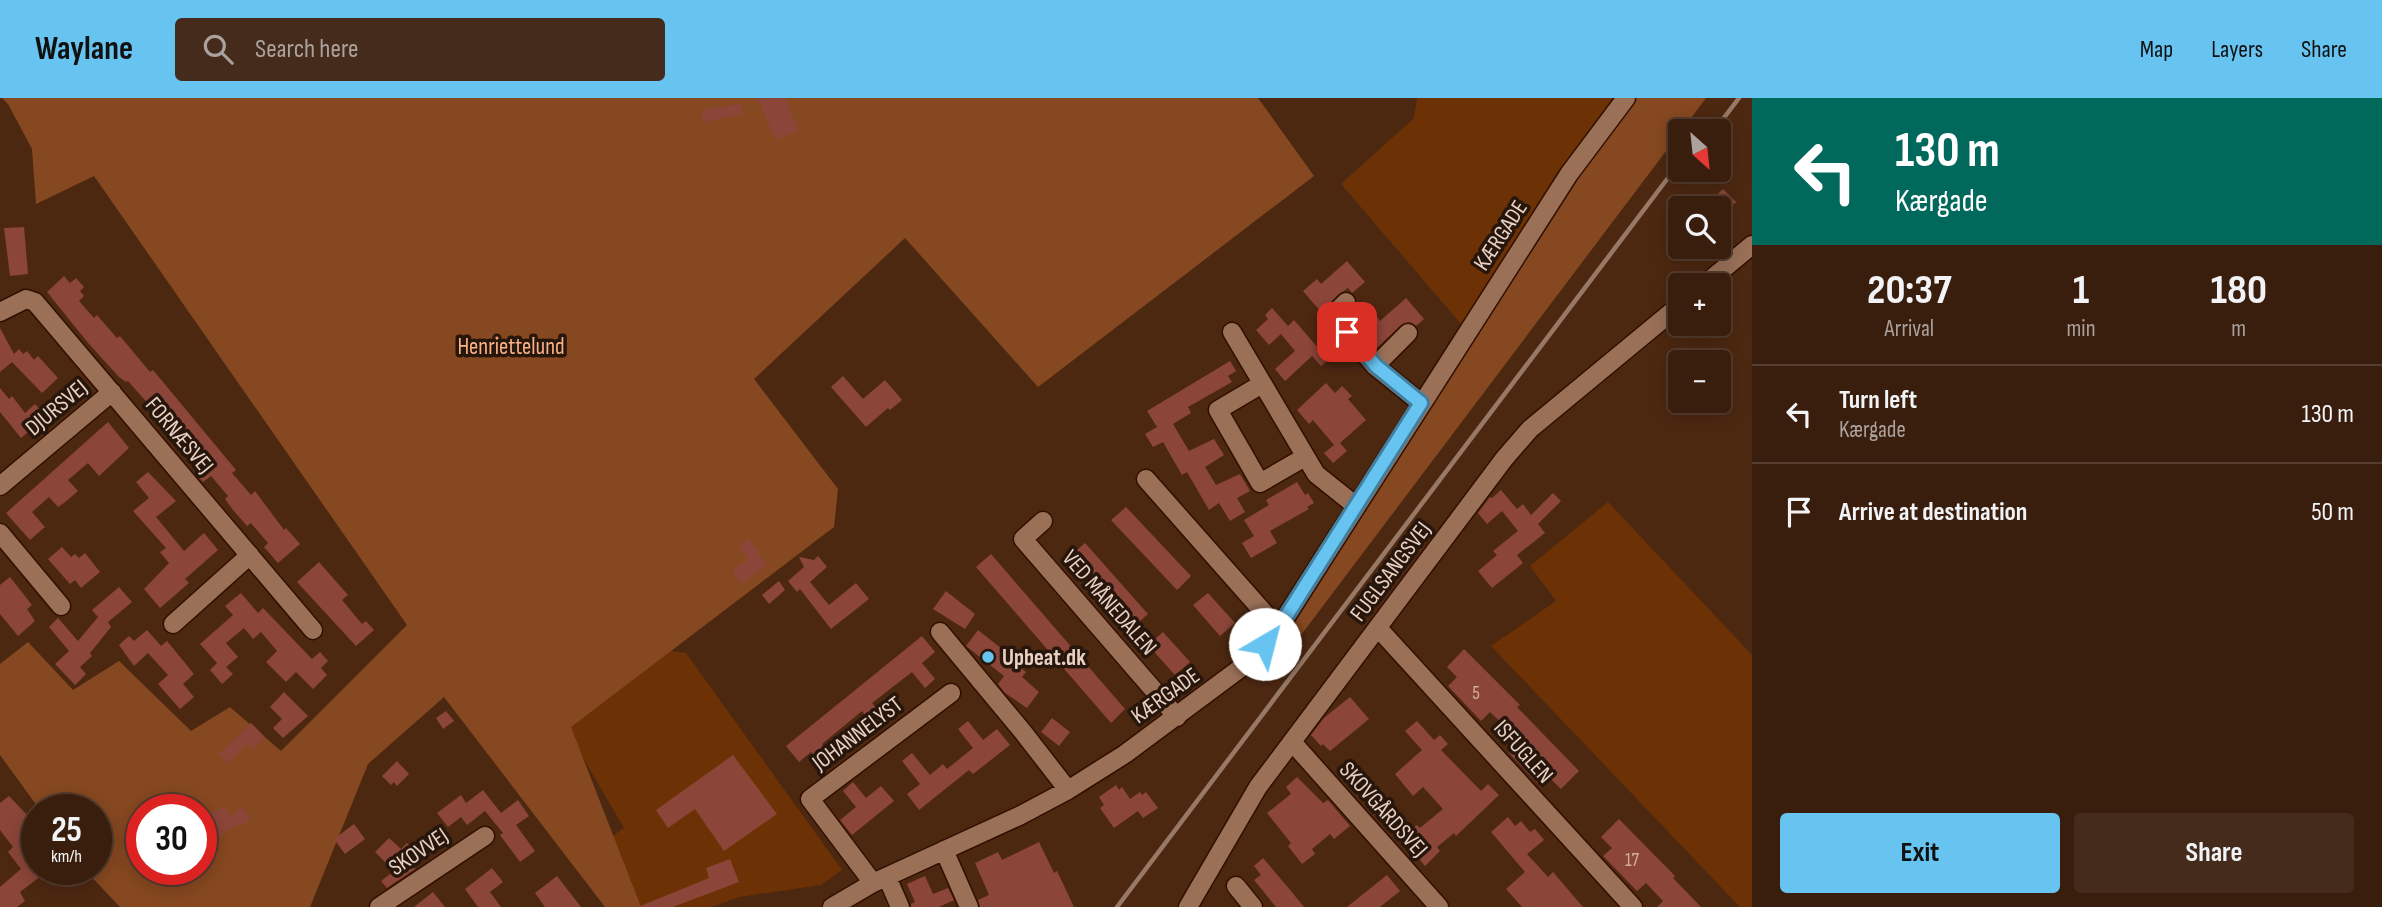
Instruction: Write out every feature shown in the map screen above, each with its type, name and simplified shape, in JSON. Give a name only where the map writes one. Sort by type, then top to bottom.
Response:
[{"type":"street","name":"KÆRGADE","points":[[832,907],[880,880],[1019,816],[1068,790],[1177,718],[1247,664],[1280,626],[1569,174],[1626,98]]},
{"type":"street","points":[[1718,273],[1752,245]]},
{"type":"street","name":"FORNÆSVEJ","points":[[0,312],[26,299],[35,302],[313,630]]},
{"type":"street","points":[[1346,302],[1333,316],[1376,366],[1421,403]]},
{"type":"street","name":"FUGLSANGSVEJ","points":[[1188,907],[1258,787],[1504,459],[1530,429],[1668,315]]},
{"type":"street","points":[[1232,332],[1316,474],[1356,506]]},
{"type":"street","points":[[1376,366],[1408,333]]},
{"type":"street","points":[[1262,384],[1218,410],[1254,472],[1261,483],[1306,457]]},
{"type":"street","name":"DJURSVEJ","points":[[0,486],[112,392]]},
{"type":"street","points":[[1146,479],[1267,616],[1280,626]]},
{"type":"street","name":"VED MÅNEDALEN","points":[[1043,521],[1023,539],[1177,718]]},
{"type":"street","points":[[0,533],[61,606]]},
{"type":"street","points":[[173,624],[250,555]]},
{"type":"street","name":"ISFUGLEN","points":[[1378,628],[1633,907]]},
{"type":"street","points":[[940,632],[1068,790]]},
{"type":"street","name":"JOHANNELYST","points":[[880,880],[810,799],[951,693]]},
{"type":"street","name":"SKOVGÅRDSVEJ","points":[[1293,743],[1439,907]]},
{"type":"street","name":"SKOVVEJ","points":[[379,907],[485,836]]},
{"type":"street","points":[[944,850],[969,907]]},
{"type":"street","points":[[880,880],[900,907]]},
{"type":"street","points":[[1236,886],[1249,906]]},
{"type":"shaded area","points":[[1417,98],[1616,98],[1559,175],[1461,324],[1341,184],[1414,118]]},
{"type":"shaded area","points":[[1608,502],[1752,655],[1752,907],[1740,907],[1491,646],[1556,601],[1530,566]]},
{"type":"shaded area","points":[[653,649],[686,653],[842,870],[821,885],[739,897],[712,907],[629,907],[602,843],[624,828],[567,730]]},
{"type":"green space","name":"Henriettelund","points":[[2,98],[1258,98],[1314,176],[1038,387],[905,238],[754,379],[838,489],[834,527],[571,727],[641,907],[605,907],[444,697],[368,764],[310,907],[120,907],[99,885],[112,885],[112,794],[28,794],[0,755],[0,664],[28,642],[73,690],[119,661],[191,731],[230,707],[281,751],[407,625],[94,176],[36,204],[32,149],[8,104]]},
{"type":"green space","points":[[1636,98],[1706,98],[1690,119],[1668,119],[1668,148],[1289,651],[1279,649],[1450,369],[1587,164]]},
{"type":"building","points":[[757,98],[785,98],[799,130],[776,140]]},
{"type":"building","points":[[742,104],[743,114],[704,122],[701,110]]},
{"type":"building","points":[[1723,189],[1730,196],[1716,196]]},
{"type":"building","points":[[24,227],[28,274],[10,276],[4,228]]},
{"type":"building","points":[[1347,261],[1365,282],[1352,293],[1348,288],[1339,294],[1321,312],[1303,291],[1317,279],[1321,284]]},
{"type":"building","points":[[64,276],[70,283],[76,278],[84,287],[80,291],[84,296],[79,301],[94,318],[97,315],[117,338],[120,336],[150,372],[153,370],[236,470],[232,473],[251,495],[255,491],[284,530],[286,528],[300,544],[278,563],[264,547],[268,543],[251,523],[247,526],[233,510],[225,499],[228,496],[211,476],[203,482],[195,473],[205,464],[190,446],[182,452],[161,428],[166,424],[128,381],[119,377],[89,344],[47,292]]},
{"type":"building","points":[[1406,298],[1424,319],[1416,326],[1410,322],[1401,325],[1378,347],[1362,327],[1376,315],[1380,321]]},
{"type":"building","points":[[1272,308],[1288,326],[1294,320],[1319,349],[1325,345],[1334,355],[1321,366],[1312,356],[1285,381],[1275,369],[1295,351],[1281,334],[1269,345],[1256,330],[1268,319],[1265,315]]},
{"type":"building","points":[[0,328],[14,354],[19,349],[23,354],[27,351],[34,360],[38,356],[58,378],[42,393],[12,362],[0,372]]},
{"type":"building","points":[[1230,361],[1236,371],[1228,376],[1232,382],[1188,407],[1191,413],[1173,424],[1189,451],[1214,439],[1224,455],[1205,467],[1216,485],[1240,474],[1250,491],[1237,498],[1245,512],[1230,521],[1219,503],[1209,510],[1187,472],[1182,475],[1163,442],[1153,447],[1145,434],[1157,427],[1147,411]]},
{"type":"building","points":[[843,376],[863,399],[885,380],[902,400],[866,427],[831,387]]},
{"type":"building","points":[[1326,383],[1335,393],[1342,386],[1352,396],[1348,399],[1366,420],[1340,443],[1347,451],[1333,463],[1324,453],[1334,445],[1313,420],[1309,424],[1297,410]]},
{"type":"building","points":[[0,388],[9,399],[12,396],[25,413],[35,404],[46,417],[21,438],[0,412]]},
{"type":"building","points":[[108,422],[129,448],[99,476],[88,463],[68,480],[78,491],[58,507],[49,497],[32,512],[45,527],[30,540],[6,513]]},
{"type":"building","points":[[148,472],[176,501],[156,517],[184,551],[204,533],[218,550],[185,579],[189,583],[160,608],[144,589],[169,563],[160,552],[166,548],[133,511],[149,498],[136,482]]},
{"type":"building","points":[[1297,482],[1314,503],[1307,507],[1309,509],[1270,531],[1277,543],[1251,558],[1242,543],[1254,536],[1244,520],[1269,505],[1266,500]]},
{"type":"building","points":[[1501,490],[1517,509],[1523,504],[1531,515],[1553,493],[1561,501],[1538,524],[1545,533],[1517,555],[1523,563],[1492,588],[1478,571],[1497,555],[1493,551],[1518,531],[1502,511],[1487,524],[1478,513],[1490,497]]},
{"type":"building","points":[[1126,507],[1191,576],[1177,590],[1111,520]]},
{"type":"building","points":[[749,539],[767,565],[741,584],[732,571],[748,560],[739,546]]},
{"type":"building","points":[[1085,543],[1148,614],[1133,627],[1070,556]]},
{"type":"building","points":[[62,547],[71,557],[75,554],[79,558],[85,553],[100,572],[81,588],[75,580],[70,584],[48,559]]},
{"type":"building","points":[[991,554],[1125,709],[1111,723],[976,567]]},
{"type":"building","points":[[818,556],[827,567],[810,582],[829,605],[856,583],[869,599],[831,629],[800,589],[797,592],[788,581],[804,567],[799,557],[814,560]]},
{"type":"building","points":[[319,562],[348,595],[342,600],[362,624],[366,621],[374,630],[356,646],[297,582]]},
{"type":"building","points":[[10,577],[32,605],[27,609],[35,621],[18,636],[0,614],[0,585]]},
{"type":"building","points":[[779,581],[785,590],[769,604],[762,595]]},
{"type":"building","points":[[119,587],[132,602],[108,622],[111,627],[90,653],[92,656],[80,667],[86,674],[75,685],[55,664],[69,651],[49,627],[58,618],[78,641],[98,617],[92,610]]},
{"type":"building","points":[[946,591],[975,614],[965,629],[933,609]]},
{"type":"building","points":[[241,593],[258,613],[263,608],[312,659],[320,652],[328,661],[321,668],[327,675],[313,689],[296,672],[286,682],[266,662],[277,651],[261,632],[253,639],[244,628],[226,643],[238,657],[226,667],[233,674],[222,684],[210,670],[217,663],[200,644],[233,615],[225,606]]},
{"type":"building","points":[[1208,593],[1235,623],[1220,636],[1193,605]]},
{"type":"building","points":[[147,630],[161,646],[167,641],[194,674],[183,684],[194,697],[180,709],[158,684],[168,675],[148,653],[134,666],[119,645],[129,636],[134,641]]},
{"type":"building","points":[[978,630],[1026,672],[1022,677],[1039,692],[1027,708],[1005,693],[998,684],[1004,676],[966,646]]},
{"type":"building","points":[[1163,632],[1190,662],[1175,675],[1148,645]]},
{"type":"building","points":[[922,636],[935,652],[922,663],[935,679],[925,688],[912,672],[872,703],[885,719],[875,728],[862,711],[822,744],[835,760],[825,768],[811,752],[799,762],[786,746]]},
{"type":"building","points":[[1464,649],[1520,705],[1517,707],[1579,771],[1561,789],[1550,778],[1541,787],[1508,752],[1517,743],[1506,732],[1509,730],[1490,712],[1481,721],[1448,686],[1457,677],[1447,667]]},
{"type":"building","points":[[284,692],[308,716],[283,738],[273,728],[282,719],[270,707]]},
{"type":"building","points":[[1350,697],[1369,719],[1330,751],[1311,735],[1324,718]]},
{"type":"building","points":[[446,711],[454,721],[443,729],[436,718]]},
{"type":"building","points":[[1052,718],[1070,732],[1059,746],[1041,732]]},
{"type":"building","points":[[968,721],[983,740],[997,729],[1010,745],[973,774],[969,770],[919,810],[907,794],[920,784],[902,761],[912,753],[930,775],[943,764],[947,769],[973,748],[958,729]]},
{"type":"building","points":[[1417,721],[1434,740],[1440,735],[1448,744],[1441,750],[1481,791],[1488,784],[1499,795],[1456,836],[1454,833],[1437,847],[1440,851],[1425,866],[1402,838],[1417,825],[1420,828],[1443,809],[1423,787],[1413,796],[1395,774],[1422,750],[1405,731]]},
{"type":"building","points":[[251,723],[265,737],[253,749],[247,744],[228,763],[219,754]]},
{"type":"building","points":[[733,755],[777,814],[724,851],[695,809],[668,828],[656,810]]},
{"type":"building","points":[[397,761],[409,774],[397,786],[394,782],[391,785],[382,776]]},
{"type":"building","points":[[1297,777],[1323,803],[1328,800],[1350,826],[1334,839],[1330,834],[1312,849],[1315,854],[1302,864],[1288,846],[1291,843],[1267,813],[1291,794],[1286,787]]},
{"type":"building","points":[[853,782],[866,798],[881,786],[894,801],[852,835],[840,820],[856,807],[843,791]]},
{"type":"building","points":[[1116,785],[1119,790],[1122,787],[1130,799],[1140,792],[1142,795],[1146,792],[1158,808],[1143,818],[1138,811],[1114,828],[1100,808],[1104,805],[1099,797]]},
{"type":"building","points":[[483,790],[501,813],[518,800],[529,816],[516,825],[535,851],[520,862],[500,835],[503,833],[485,811],[467,825],[461,817],[448,827],[437,813],[461,795],[466,803]]},
{"type":"building","points":[[9,796],[21,809],[21,869],[8,852],[13,847],[0,830],[0,803]]},
{"type":"building","points":[[224,806],[230,816],[243,807],[251,819],[239,827],[238,824],[217,839],[217,810]]},
{"type":"building","points":[[1508,817],[1515,826],[1521,821],[1530,832],[1535,829],[1544,840],[1527,854],[1548,877],[1553,872],[1583,907],[1522,907],[1506,889],[1525,872],[1491,832]]},
{"type":"building","points":[[1619,819],[1675,876],[1673,878],[1701,907],[1657,907],[1663,901],[1646,883],[1637,891],[1603,856],[1612,848],[1601,837]]},
{"type":"building","points":[[354,824],[365,839],[345,854],[334,839]]},
{"type":"building","points":[[389,838],[401,849],[407,843],[417,854],[409,861],[415,869],[387,888],[381,881],[394,871],[375,852]]},
{"type":"building","points":[[1039,842],[1074,907],[980,907],[978,900],[989,895],[975,863],[998,852],[1002,860]]},
{"type":"building","points":[[1263,858],[1304,907],[1276,907],[1254,880],[1261,875],[1254,866]]},
{"type":"building","points":[[730,859],[739,882],[673,907],[638,907],[709,878],[706,868]]},
{"type":"building","points":[[492,868],[503,882],[490,892],[501,907],[478,907],[465,889]]},
{"type":"building","points":[[21,869],[21,885],[29,885],[20,892],[25,901],[17,907],[0,907],[0,887]]},
{"type":"building","points":[[1387,875],[1400,891],[1380,907],[1347,907]]},
{"type":"building","points":[[557,876],[581,907],[545,907],[535,893]]},
{"type":"building","points":[[925,876],[933,894],[948,888],[954,900],[939,907],[911,907],[915,902],[907,884]]},
{"type":"building","points":[[433,892],[445,907],[414,907]]},
{"type":"railway","points":[[1723,119],[1739,98]]},
{"type":"railway","points":[[1117,907],[1668,178]]},
{"type":"place","name":"Upbeat.dk","points":[[988,657]]},
{"type":"route","points":[[1265,644],[1280,626],[1421,403],[1376,366],[1347,332]]}]
